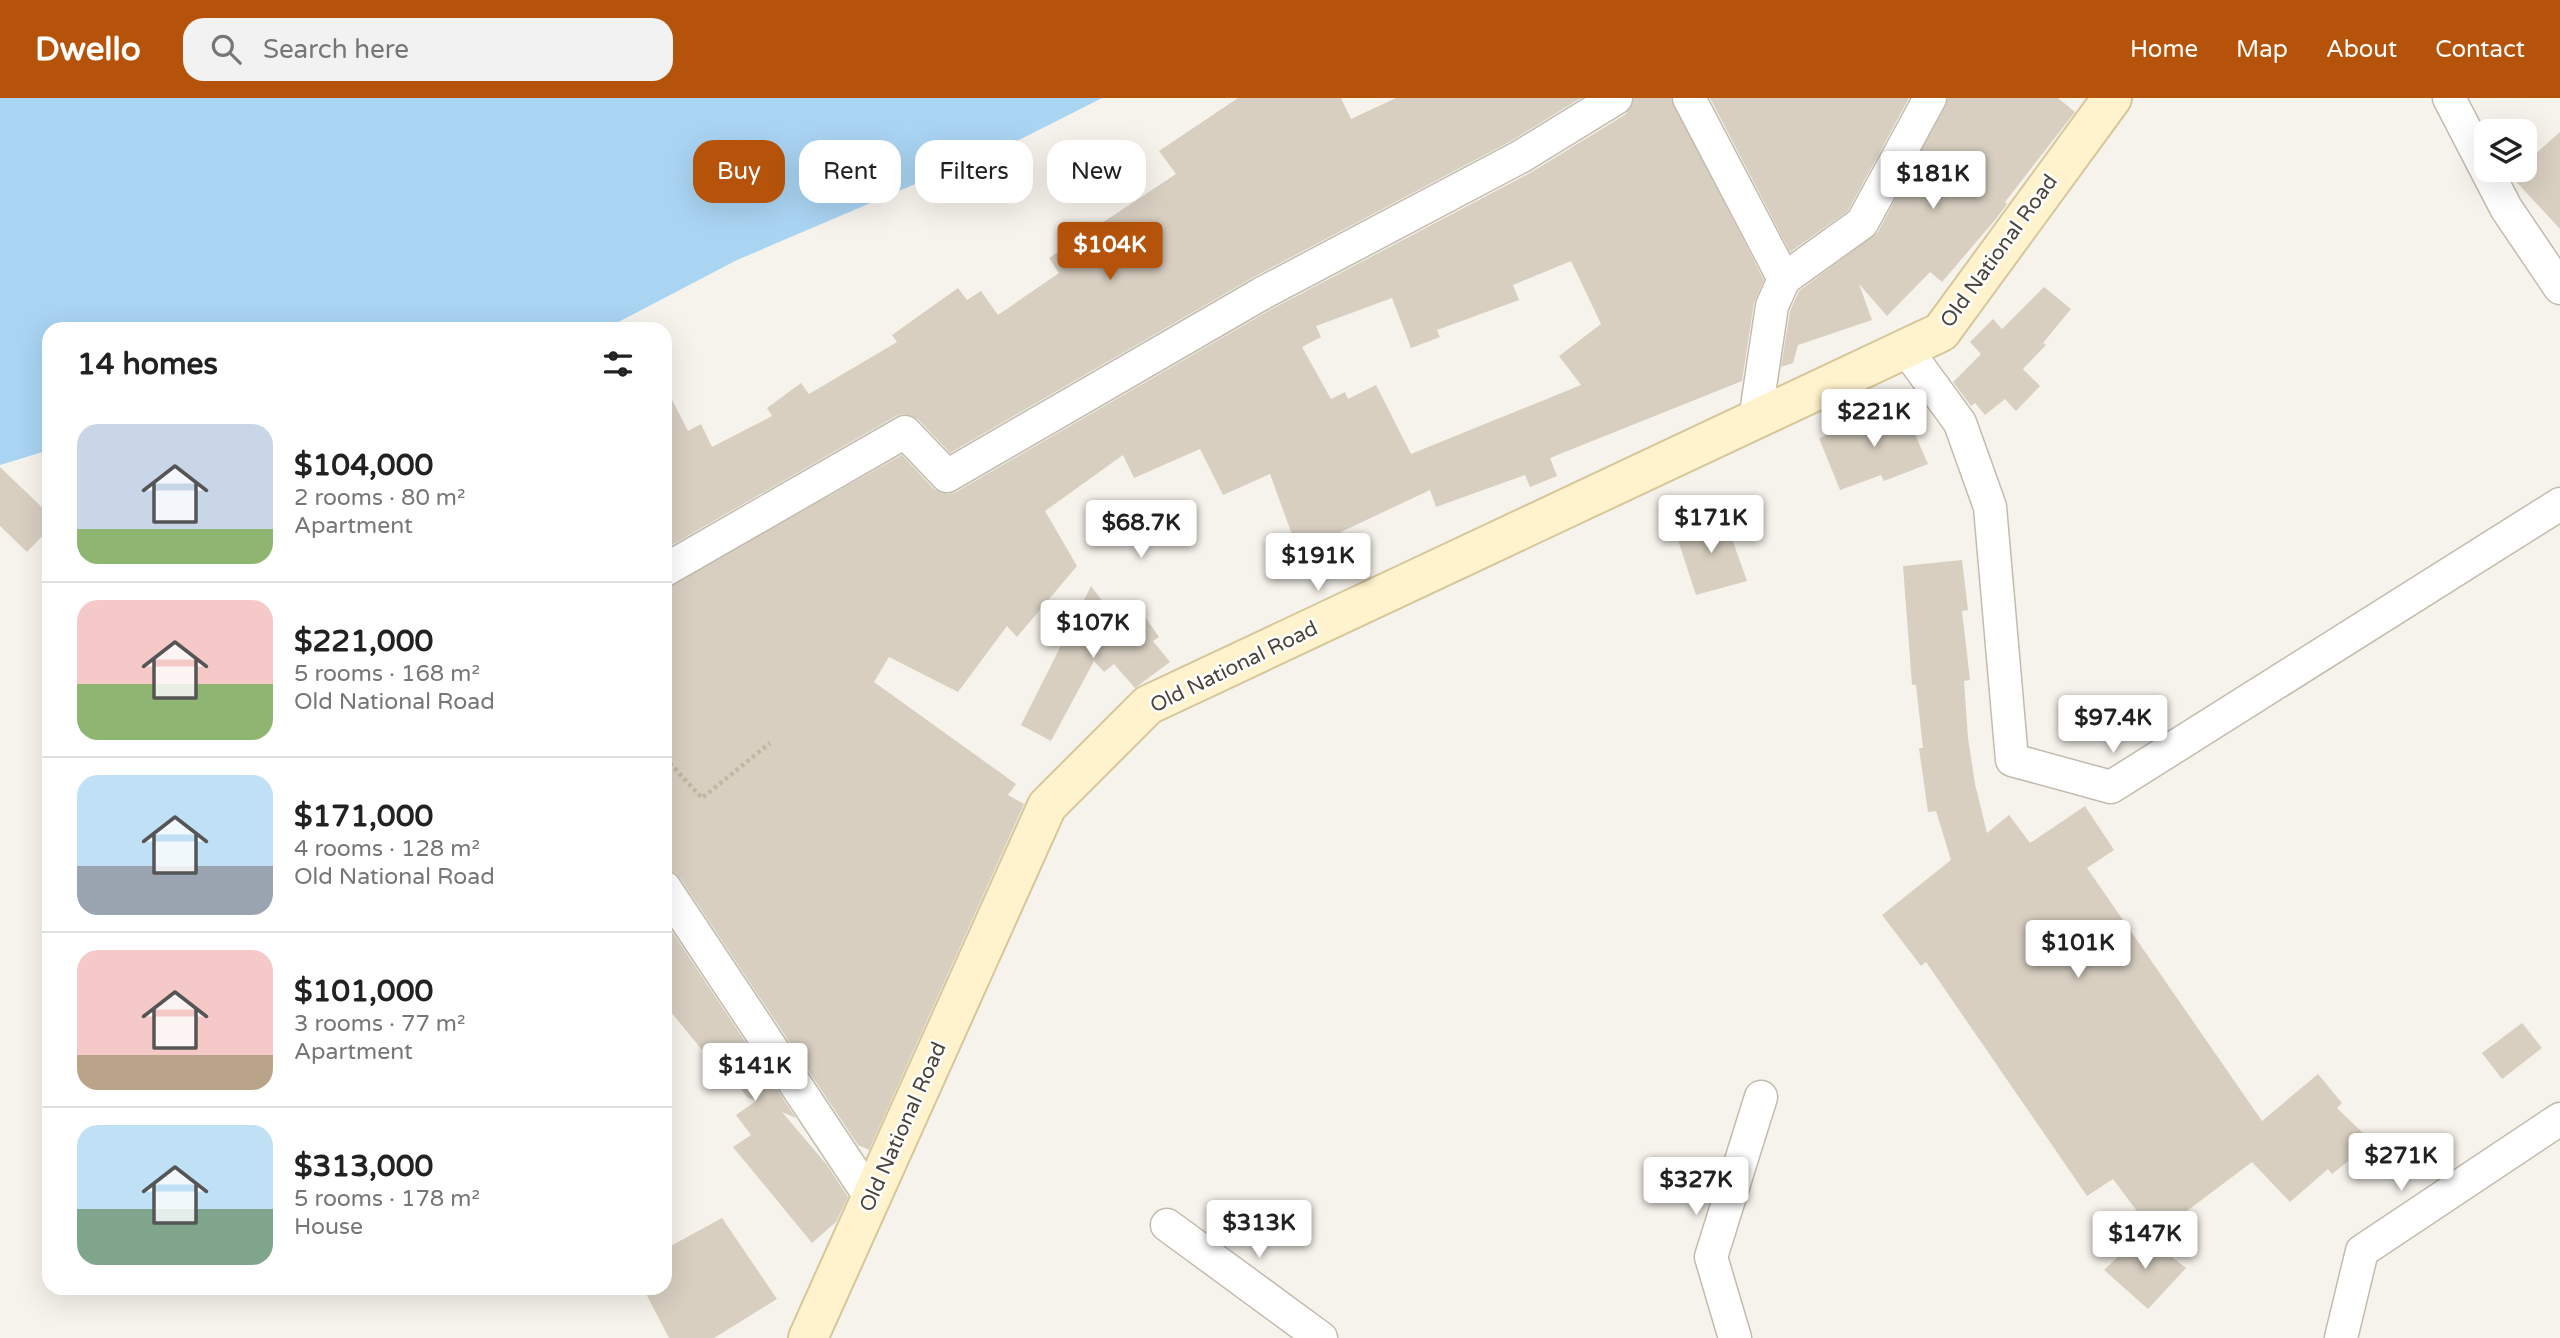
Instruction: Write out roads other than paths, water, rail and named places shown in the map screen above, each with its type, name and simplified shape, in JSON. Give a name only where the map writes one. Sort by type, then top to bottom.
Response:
[{"type":"main road","name":"Old National Road","points":[[808,1338],[1047,806],[1148,705],[1941,332],[2112,98]]},
{"type":"street","points":[[672,566],[905,432],[947,475],[1261,294],[1520,157],[1616,98]]},
{"type":"street","points":[[1689,98],[1784,279]]},
{"type":"street","points":[[1755,420],[1772,306],[1784,279],[1862,223],[1930,98]]},
{"type":"street","points":[[2449,98],[2506,208],[2560,288]]},
{"type":"street","points":[[1906,349],[1960,423],[1990,507],[2012,760],[2111,787],[2560,504]]},
{"type":"street","points":[[672,899],[871,1198]]},
{"type":"street","points":[[1735,1338],[1711,1257],[1760,1097]]},
{"type":"street","points":[[2341,1338],[2362,1251],[2560,1119]]},
{"type":"street","points":[[1167,1225],[1321,1338]]},
{"type":"water","points":[[0,98],[1102,98],[1018,140],[915,140],[915,184],[901,190],[901,140],[799,140],[799,203],[871,203],[737,260],[618,322],[42,322],[42,452],[0,465]]}]
